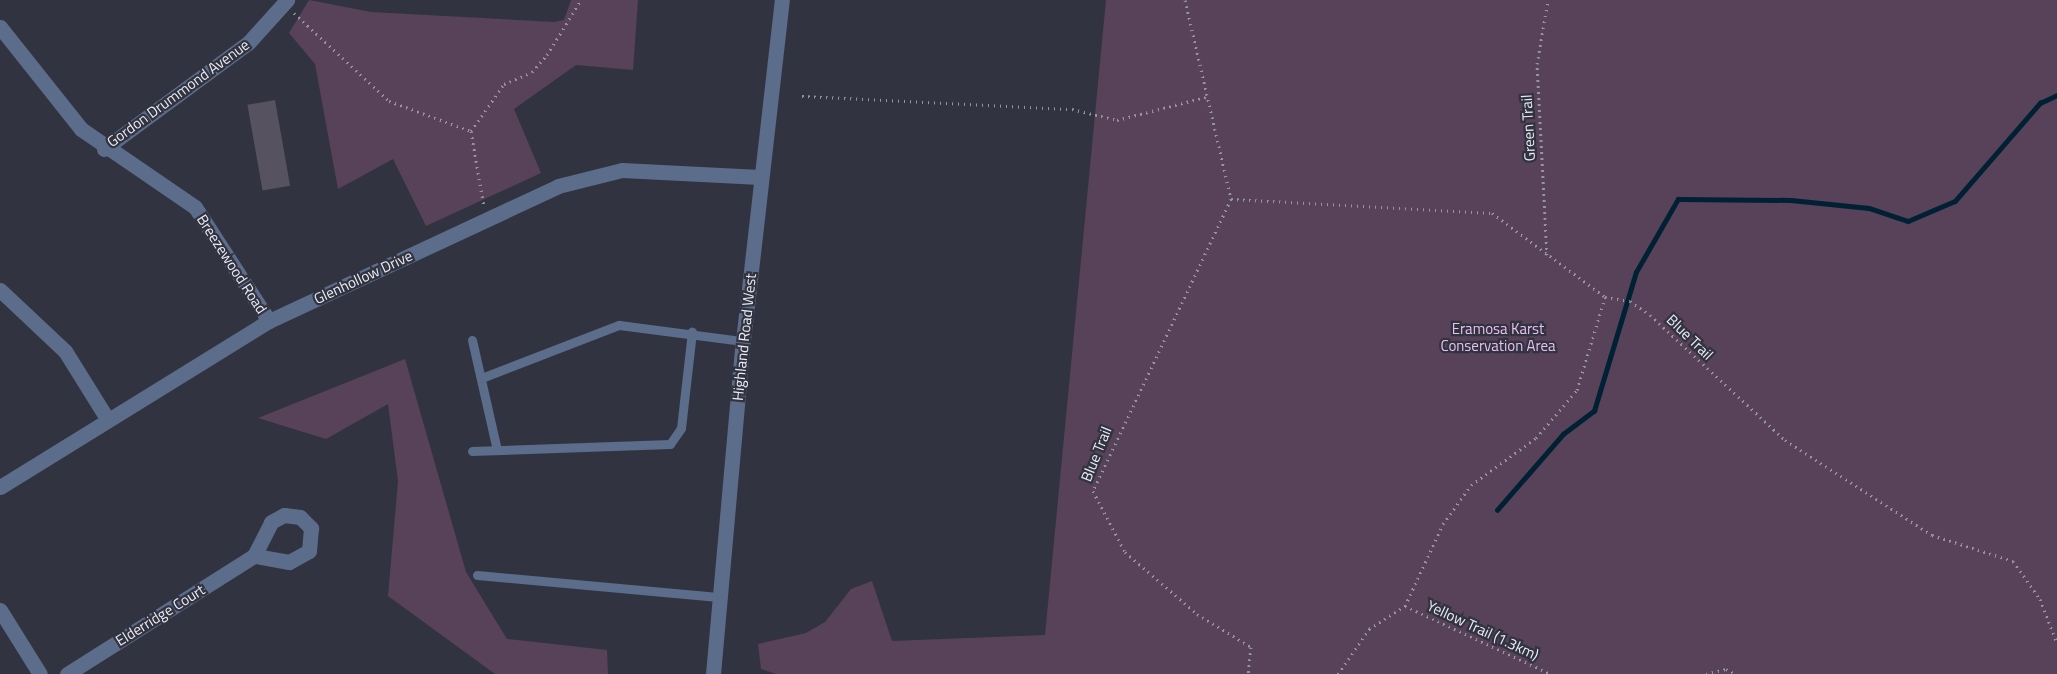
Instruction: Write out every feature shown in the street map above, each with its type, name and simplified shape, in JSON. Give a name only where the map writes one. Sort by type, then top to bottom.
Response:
[{"type":"street","name":"Highland Road West","points":[[713,674],[742,341],[782,0]]},
{"type":"street","name":"Gordon Drummond Avenue","points":[[0,27],[69,118],[104,149],[249,42],[286,2]]},
{"type":"street","name":"Breezewood Road","points":[[104,149],[195,207],[269,321]]},
{"type":"street","name":"Glenhollow Drive","points":[[0,487],[269,321],[558,186],[622,170],[760,177]]},
{"type":"street","points":[[0,290],[65,351],[108,420]]},
{"type":"street","name":"Elderridge Court","points":[[67,674],[254,556]]},
{"type":"street","points":[[0,610],[40,674]]},
{"type":"lane","points":[[484,377],[619,325],[692,332],[742,341]]},
{"type":"lane","points":[[472,451],[670,444],[681,428],[692,332]]},
{"type":"lane","points":[[472,340],[484,377],[497,450]]},
{"type":"lane","points":[[477,575],[718,597]]},
{"type":"path","points":[[487,220],[471,131],[504,84],[532,72],[547,55],[581,0]]},
{"type":"path","points":[[1185,0],[1206,97],[1232,199]]},
{"type":"path","name":"Green Trail","points":[[1547,255],[1537,64],[1548,0]]},
{"type":"path","points":[[286,2],[389,101],[471,131]]},
{"type":"path","points":[[802,96],[1072,109],[1117,120],[1206,97]]},
{"type":"path","name":"Blue Trail","points":[[1248,674],[1251,647],[1197,614],[1125,552],[1093,490],[1232,199],[1492,213],[1605,297],[1630,300],[1785,440],[1932,535],[2013,561],[2035,591],[2057,643]]},
{"type":"path","name":"Yellow Trail (1.3km)","points":[[1338,674],[1369,629],[1405,606],[1443,524],[1471,485],[1536,438],[1577,390],[1605,297]]},
{"type":"path","name":"Yellow Trail (1.3km)","points":[[1405,606],[1551,674]]},
{"type":"path","points":[[1706,674],[1726,669],[1736,674]]},
{"type":"green space","points":[[309,0],[371,12],[554,22],[564,20],[571,0],[638,0],[633,70],[576,65],[514,109],[541,173],[426,226],[393,159],[338,189],[315,64],[289,33]]},
{"type":"green space","name":"Eramosa Karst Conservation Area","points":[[1106,0],[2057,0],[2057,674],[776,674],[761,669],[758,644],[806,633],[825,622],[851,589],[872,581],[892,641],[1045,635]]},
{"type":"green space","points":[[405,359],[466,572],[507,639],[607,650],[608,674],[495,674],[388,596],[398,481],[388,404],[326,439],[258,418]]},
{"type":"building","points":[[275,100],[290,186],[263,191],[247,105]]},
{"type":"waterway","points":[[1497,510],[1563,434],[1594,411],[1636,272],[1678,199],[1791,200],[1869,208],[1908,221],[1955,201],[2040,103],[2057,95]]}]
